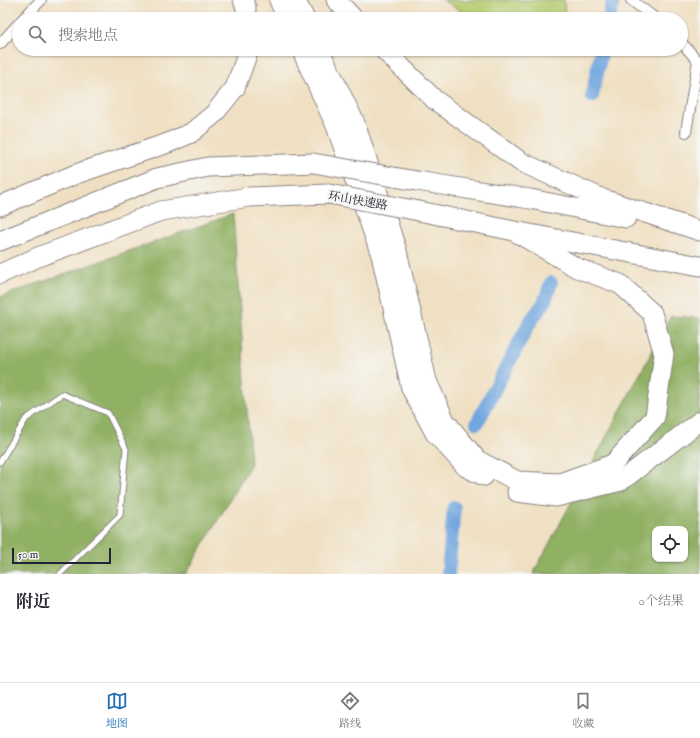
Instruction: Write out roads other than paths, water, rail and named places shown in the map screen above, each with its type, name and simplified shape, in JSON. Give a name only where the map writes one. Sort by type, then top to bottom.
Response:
[{"type":"highway","points":[[244,0],[246,12]]},
{"type":"highway","points":[[279,0],[284,12]]},
{"type":"highway","points":[[295,0],[301,12]]},
{"type":"highway","points":[[336,0],[347,12]]},
{"type":"highway","points":[[0,206],[76,174],[168,143],[191,133],[214,114],[235,88],[247,56]]},
{"type":"highway","points":[[304,56],[336,126],[381,255],[411,388],[435,434],[466,467],[514,491],[556,497],[621,481],[700,421]]},
{"type":"highway","points":[[322,56],[355,122],[397,251],[427,381],[445,421],[477,460],[517,480],[560,483],[613,464],[655,417],[664,354],[652,313],[620,284],[577,268],[514,231]]},
{"type":"highway","points":[[391,56],[435,100],[521,162],[602,199],[700,232]]},
{"type":"highway","points":[[0,241],[157,178],[208,167],[313,163],[417,182],[530,198],[700,232]]},
{"type":"highway","name":"环山快速路","points":[[0,274],[38,257],[161,211],[250,197],[329,194],[700,266]]},
{"type":"street","points":[[30,12],[41,0]]},
{"type":"street","points":[[632,0],[647,12]]},
{"type":"street","points":[[0,44],[12,31]]},
{"type":"street","points":[[686,132],[698,61],[688,50]]},
{"type":"lane","points":[[0,462],[26,419],[62,394],[108,413],[126,449],[120,516],[60,574]]},
{"type":"waterway","points":[[610,12],[613,0]]},
{"type":"waterway","points":[[592,96],[601,56]]},
{"type":"waterway","points":[[477,423],[530,322],[544,303],[551,283]]},
{"type":"waterway","points":[[448,574],[454,508]]}]
